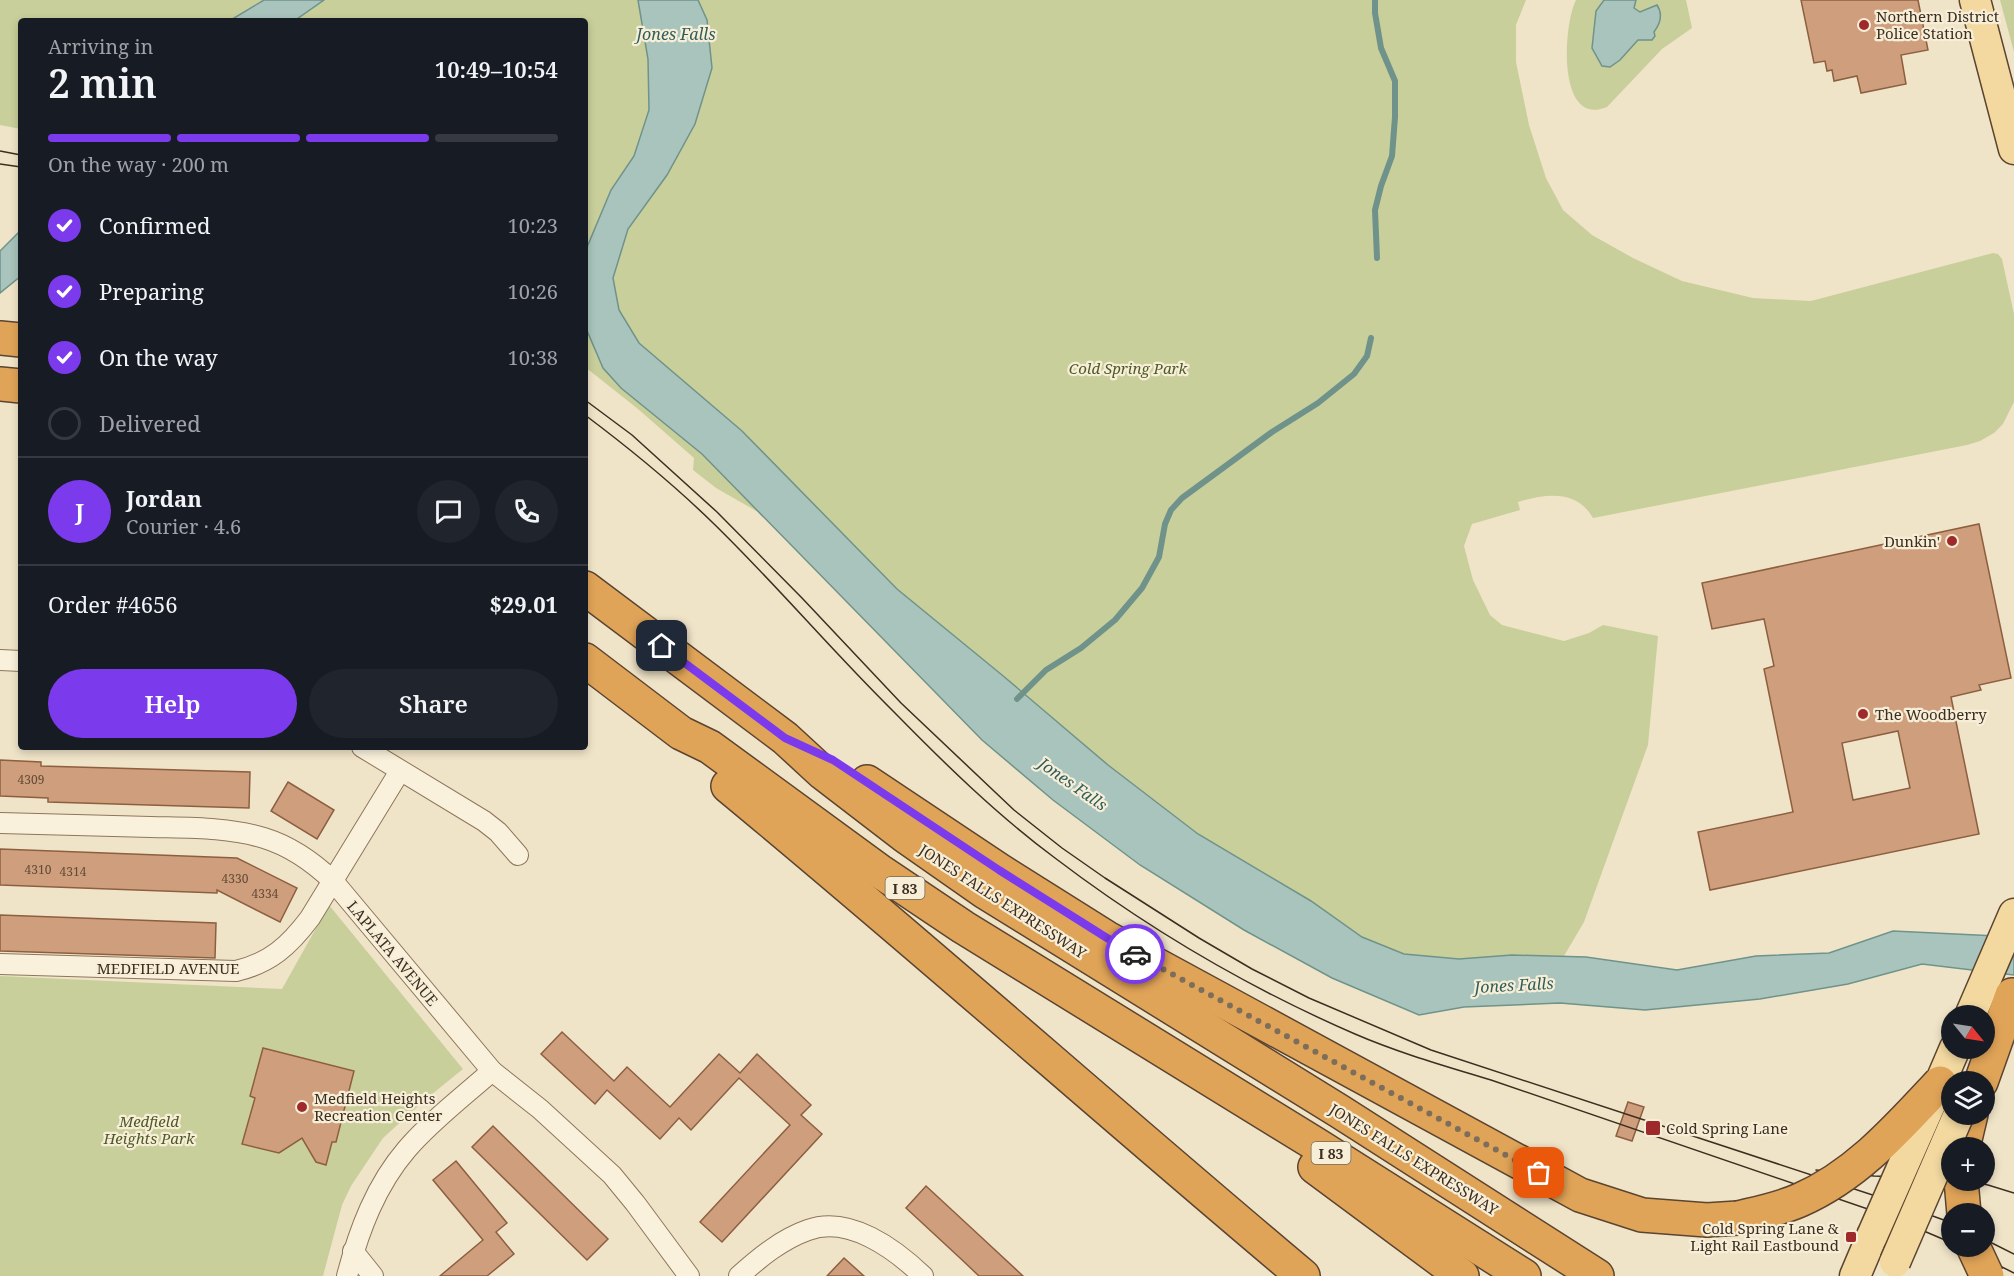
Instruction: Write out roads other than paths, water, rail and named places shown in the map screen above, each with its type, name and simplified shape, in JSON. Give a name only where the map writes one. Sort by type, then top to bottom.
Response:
[{"type":"highway","points":[[0,338],[18,340]]},
{"type":"highway","points":[[0,384],[18,386]]},
{"type":"highway","name":"JONES FALLS EXPRESSWAY","points":[[588,590],[785,738],[823,773],[905,836],[986,892],[1414,1158],[1597,1276]]},
{"type":"highway","name":"I 83","points":[[588,662],[681,733],[710,747],[881,872],[945,915],[1327,1151],[1524,1276]]},
{"type":"highway","points":[[681,733],[692,752],[711,772],[1303,1276]]},
{"type":"highway","points":[[785,738],[833,760],[999,870],[1107,938],[1580,1195],[1614,1207],[1642,1215],[1707,1220],[1738,1218],[1772,1210],[1799,1200],[1832,1183],[1860,1163],[1940,1083]]},
{"type":"highway","points":[[1985,1071],[2013,993]]},
{"type":"highway","points":[[1136,1034],[1462,1276]]},
{"type":"highway","points":[[1978,1257],[1987,1276]]},
{"type":"main road","points":[[1976,0],[2014,149]]},
{"type":"main road","points":[[1975,1005],[2014,914]]},
{"type":"main road","points":[[1979,1071],[2013,993]]},
{"type":"main road","points":[[1856,1276],[1950,1059]]},
{"type":"main road","points":[[1888,1276],[1954,1125]]},
{"type":"street","points":[[0,660],[18,661]]},
{"type":"street","points":[[367,750],[484,821],[498,832],[518,855]]},
{"type":"street","name":"MEDFIELD AVENUE","points":[[0,964],[236,971],[269,960],[297,936],[400,771]]},
{"type":"street","name":"LAPLATA AVENUE","points":[[0,823],[185,828],[237,832],[285,846],[320,869],[333,881],[492,1071],[540,1109],[602,1164],[635,1203],[690,1276]]},
{"type":"street","points":[[347,1276],[353,1251],[371,1205],[387,1176],[408,1149],[492,1071]]},
{"type":"street","points":[[739,1276],[780,1243],[809,1229],[835,1226],[857,1232],[879,1242],[923,1276]]},
{"type":"street","points":[[353,1251],[373,1276]]},
{"type":"water","points":[[264,0],[324,0],[298,18],[234,18]]},
{"type":"water","name":"Jones Falls","points":[[638,0],[698,0],[707,20],[712,68],[695,124],[667,175],[628,229],[613,278],[619,310],[639,343],[742,431],[897,589],[1108,765],[1198,834],[1311,901],[1362,937],[1404,954],[1459,959],[1512,955],[1586,957],[1677,970],[1756,956],[1829,953],[1893,931],[1997,936],[2014,941],[2014,975],[1922,964],[1848,984],[1760,999],[1645,1010],[1560,1003],[1464,1007],[1419,1015],[1332,978],[1244,930],[1140,865],[1053,800],[982,740],[702,454],[621,388],[603,368],[588,333],[588,245],[611,190],[634,156],[649,110],[648,59]]},
{"type":"water","points":[[1604,0],[1636,0],[1634,8],[1640,12],[1657,5],[1660,15],[1652,40],[1638,40],[1620,60],[1610,67],[1602,66],[1592,48],[1596,11]]},
{"type":"water","points":[[18,233],[18,278],[0,293],[0,251]]},
{"type":"waterway","points":[[1375,0],[1381,48],[1395,81],[1392,156],[1375,210],[1377,258]]},
{"type":"waterway","points":[[1017,699],[1046,670],[1081,648],[1115,620],[1142,588],[1159,557],[1165,524],[1171,510],[1182,498],[1272,432],[1318,403],[1354,374],[1367,356],[1371,338]]},
{"type":"tram line","points":[[0,151],[18,154]]},
{"type":"tram line","points":[[0,164],[18,167]]},
{"type":"tram line","points":[[588,402],[632,435],[717,512],[901,703],[1014,810],[1105,878],[1199,938],[1252,969],[1309,998],[1431,1050],[1941,1219]]},
{"type":"tram line","points":[[588,417],[650,466],[712,522],[871,689],[992,806],[1033,841],[1090,884],[1162,932],[1276,997],[1372,1041],[1891,1217],[1941,1238]]},
{"type":"tram line","points":[[1816,1170],[1874,1176],[1941,1179]]},
{"type":"tram line","points":[[1995,1187],[2014,1193]]},
{"type":"tram line","points":[[1995,1244],[2014,1254]]},
{"type":"tram line","points":[[1982,1257],[2014,1273]]},
{"type":"place","name":"Northern District Police Station","points":[[1864,25]]},
{"type":"place","name":"Dunkin'","points":[[1952,541]]},
{"type":"place","name":"The Woodberry","points":[[1863,714]]},
{"type":"place","name":"Medfield Heights Recreation Center","points":[[302,1107]]},
{"type":"place","name":"Cold Spring Lane","points":[[1653,1128]]},
{"type":"place","name":"Cold Spring Lane & Light Rail Eastbound","points":[[1851,1237]]},
{"type":"park label","name":"Cold Spring Park","points":[[1128,368]]},
{"type":"park label","name":"Medfield Heights Park","points":[[149,1130]]}]
